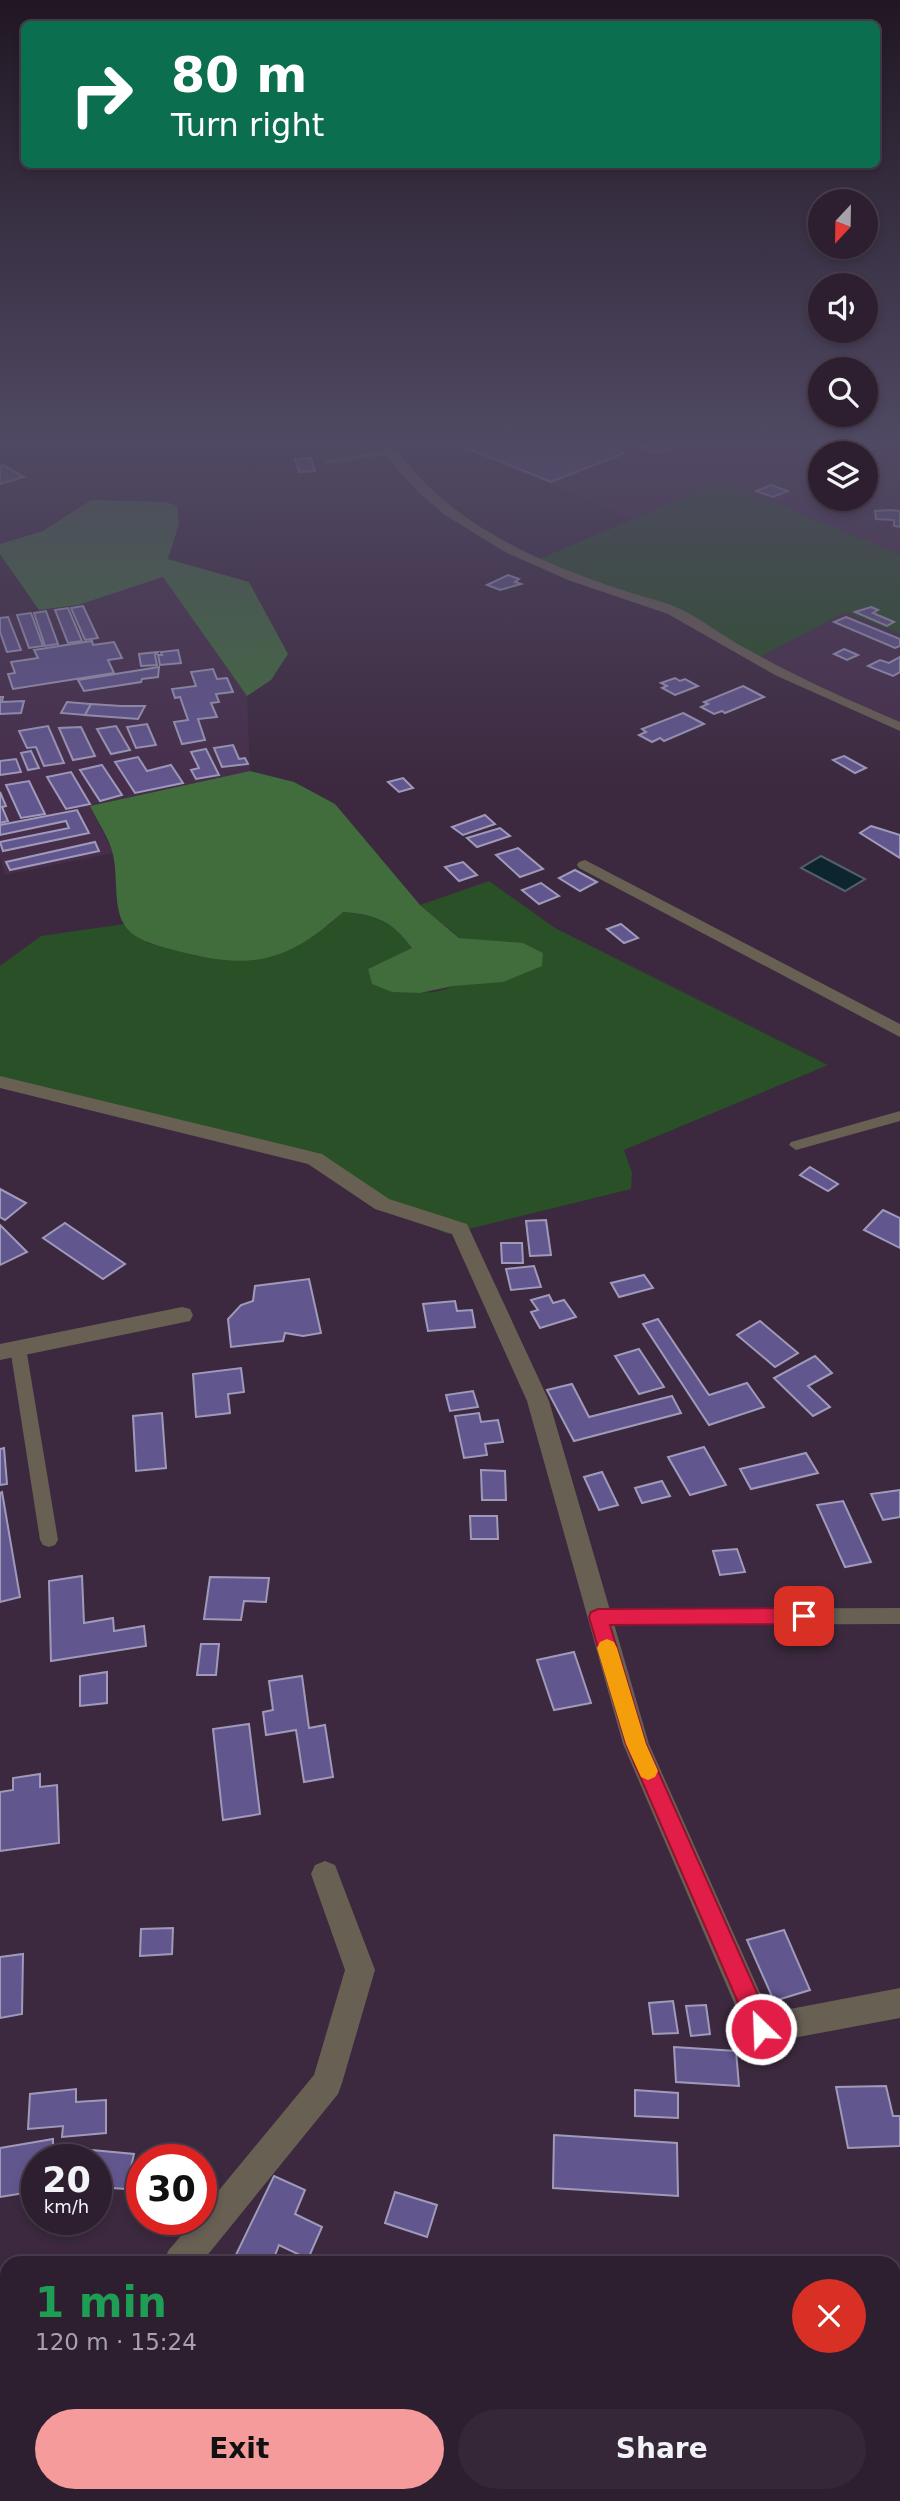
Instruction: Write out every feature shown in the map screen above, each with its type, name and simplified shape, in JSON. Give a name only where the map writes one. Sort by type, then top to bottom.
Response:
[{"type":"street","points":[[519,555],[603,589],[670,610],[802,685],[900,727]]},
{"type":"street","points":[[585,865],[900,1031]]},
{"type":"street","points":[[0,1082],[315,1159],[382,1204],[460,1229],[538,1401],[636,1744],[761,2029],[900,2003]]},
{"type":"street","points":[[9,1350],[182,1315]]},
{"type":"street","points":[[186,2256],[327,2083],[360,1970],[325,1874]]},
{"type":"lane","points":[[796,1144],[900,1116]]},
{"type":"lane","points":[[9,1350],[49,1540]]},
{"type":"lane","points":[[598,1617],[900,1615]]},
{"type":"shaded area","points":[[163,577],[247,696],[250,771],[90,806],[113,853],[5,875],[0,858],[0,616],[78,605]]},
{"type":"shaded area","points":[[846,612],[900,634],[900,728],[754,660]]},
{"type":"green space","points":[[0,555],[169,555],[168,559],[249,582],[288,654],[271,680],[247,696],[163,577],[78,605],[39,610]]},
{"type":"green space","points":[[549,555],[899,555],[900,634],[846,612],[754,660],[689,620],[532,562]]},
{"type":"green space","points":[[250,771],[294,782],[335,804],[420,905],[459,938],[523,943],[543,953],[542,966],[503,982],[453,986],[420,993],[392,992],[372,984],[368,969],[412,948],[398,931],[383,921],[343,912],[301,944],[263,959],[221,960],[197,956],[151,943],[132,934],[118,909],[111,849],[90,806]]},
{"type":"green space","points":[[489,881],[555,928],[828,1065],[624,1150],[632,1173],[631,1189],[448,1234],[380,1206],[308,1163],[0,1085],[0,966],[41,936],[124,924],[148,943],[197,956],[329,925],[342,912],[354,913],[383,921],[398,932],[413,949],[368,969],[372,984],[425,993],[446,989],[459,981],[490,941],[460,938],[420,905]]},
{"type":"water","points":[[821,856],[865,879],[845,891],[801,868]]},
{"type":"building","points":[[508,575],[519,579],[515,582],[521,584],[500,590],[487,585]]},
{"type":"building","points":[[83,606],[98,638],[85,640],[71,608]]},
{"type":"building","points":[[871,607],[878,610],[873,613],[894,622],[887,626],[855,612]]},
{"type":"building","points":[[68,608],[82,641],[68,643],[55,610]]},
{"type":"building","points":[[46,611],[58,644],[45,646],[34,613]]},
{"type":"building","points":[[31,613],[43,646],[29,648],[17,615]]},
{"type":"building","points":[[8,617],[21,650],[7,652],[0,632],[0,618]]},
{"type":"building","points":[[846,617],[900,639],[900,646],[895,648],[834,622]]},
{"type":"building","points":[[92,641],[93,645],[114,642],[122,658],[108,660],[114,673],[13,689],[8,674],[15,673],[11,662],[38,658],[34,650]]},
{"type":"building","points":[[844,649],[858,655],[847,660],[834,654]]},
{"type":"building","points":[[178,650],[181,663],[160,665],[158,655],[162,655],[161,652]]},
{"type":"building","points":[[158,652],[155,655],[157,665],[141,666],[139,654]]},
{"type":"building","points":[[900,657],[900,672],[893,676],[868,666],[880,660],[889,663]]},
{"type":"building","points":[[159,667],[158,677],[142,679],[141,682],[84,691],[78,680]]},
{"type":"building","points":[[213,669],[217,679],[227,678],[233,692],[216,694],[219,702],[211,703],[217,717],[198,719],[205,740],[182,744],[174,722],[188,720],[180,697],[175,698],[172,689],[196,686],[191,672]]},
{"type":"building","points":[[675,678],[680,681],[685,679],[698,686],[675,695],[662,688],[667,686],[661,683]]},
{"type":"building","points":[[743,686],[764,697],[725,713],[722,711],[714,714],[701,707],[708,704],[704,702]]},
{"type":"building","points":[[0,697],[3,697],[2,702],[24,701],[21,713],[0,714]]},
{"type":"building","points":[[67,702],[91,704],[85,715],[61,713]]},
{"type":"building","points":[[91,704],[145,706],[138,719],[85,715]]},
{"type":"building","points":[[683,713],[704,724],[664,741],[660,738],[652,742],[639,735],[646,732],[642,729]]},
{"type":"building","points":[[147,724],[156,745],[136,748],[127,727]]},
{"type":"building","points":[[48,726],[64,763],[44,766],[36,747],[27,748],[19,731]]},
{"type":"building","points":[[116,726],[130,750],[111,754],[97,729]]},
{"type":"building","points":[[81,727],[95,756],[73,760],[59,728]]},
{"type":"building","points":[[233,745],[239,759],[245,758],[248,764],[222,767],[214,748]]},
{"type":"building","points":[[206,749],[219,775],[196,779],[191,770],[199,768],[191,752]]},
{"type":"building","points":[[31,751],[39,768],[28,770],[21,753]]},
{"type":"building","points":[[844,756],[866,768],[855,773],[833,760]]},
{"type":"building","points":[[138,757],[147,771],[171,765],[183,783],[135,793],[115,762]]},
{"type":"building","points":[[16,759],[21,772],[0,775],[0,761]]},
{"type":"building","points":[[102,765],[122,795],[100,801],[80,770]]},
{"type":"building","points":[[71,772],[90,804],[66,809],[47,777]]},
{"type":"building","points":[[403,778],[413,788],[399,792],[388,782]]},
{"type":"building","points":[[29,781],[45,814],[21,818],[6,785]]},
{"type":"building","points":[[0,792],[8,821],[0,823]]},
{"type":"building","points":[[77,810],[89,833],[3,851],[0,842],[69,828],[66,821],[0,835],[0,825]]},
{"type":"building","points":[[485,815],[495,824],[463,835],[452,827]]},
{"type":"building","points":[[871,826],[900,835],[900,858],[860,833]]},
{"type":"building","points":[[500,828],[510,836],[477,847],[467,838]]},
{"type":"building","points":[[95,842],[99,851],[10,870],[6,862]]},
{"type":"building","points":[[518,848],[543,869],[520,877],[496,855]]},
{"type":"building","points":[[463,862],[477,875],[459,881],[445,867]]},
{"type":"building","points":[[575,870],[597,882],[580,891],[559,878]]},
{"type":"building","points":[[541,883],[559,896],[539,904],[522,890]]},
{"type":"building","points":[[621,924],[638,938],[624,943],[607,929]]},
{"type":"building","points":[[810,1167],[838,1184],[828,1191],[800,1175]]},
{"type":"building","points":[[0,1189],[26,1203],[5,1220],[0,1217]]},
{"type":"building","points":[[883,1210],[900,1218],[900,1248],[864,1230]]},
{"type":"building","points":[[546,1220],[551,1255],[530,1256],[526,1221]]},
{"type":"building","points":[[65,1223],[125,1264],[103,1279],[43,1238]]},
{"type":"building","points":[[0,1225],[27,1252],[0,1265]]},
{"type":"building","points":[[501,1243],[522,1243],[523,1263],[502,1263]]},
{"type":"building","points":[[534,1266],[541,1287],[511,1290],[506,1269]]},
{"type":"building","points":[[644,1275],[653,1288],[619,1297],[611,1283]]},
{"type":"building","points":[[309,1279],[321,1333],[303,1336],[285,1333],[283,1341],[231,1347],[228,1319],[241,1305],[253,1301],[255,1286]]},
{"type":"building","points":[[549,1295],[553,1303],[564,1300],[576,1317],[540,1328],[531,1312],[538,1310],[531,1300]]},
{"type":"building","points":[[455,1301],[457,1311],[472,1310],[475,1327],[428,1331],[423,1304]]},
{"type":"building","points":[[658,1319],[709,1395],[747,1383],[764,1407],[709,1425],[643,1324]]},
{"type":"building","points":[[760,1321],[798,1353],[775,1367],[737,1335]]},
{"type":"building","points":[[639,1349],[664,1387],[639,1394],[615,1356]]},
{"type":"building","points":[[815,1356],[832,1373],[808,1386],[830,1407],[813,1416],[774,1378]]},
{"type":"building","points":[[241,1368],[244,1392],[228,1394],[230,1413],[196,1417],[193,1374]]},
{"type":"building","points":[[572,1384],[589,1417],[672,1396],[681,1413],[574,1441],[547,1390]]},
{"type":"building","points":[[473,1391],[478,1407],[450,1411],[446,1395]]},
{"type":"building","points":[[162,1413],[166,1468],[136,1471],[133,1416]]},
{"type":"building","points":[[479,1413],[481,1422],[498,1420],[503,1442],[485,1444],[487,1455],[464,1458],[455,1416]]},
{"type":"building","points":[[704,1447],[726,1485],[690,1495],[668,1457]]},
{"type":"building","points":[[4,1448],[7,1484],[0,1485],[0,1449]]},
{"type":"building","points":[[806,1453],[818,1473],[751,1489],[740,1469]]},
{"type":"building","points":[[481,1470],[505,1471],[506,1500],[482,1500]]},
{"type":"building","points":[[602,1472],[618,1505],[599,1510],[584,1477]]},
{"type":"building","points":[[662,1481],[670,1496],[642,1503],[635,1488]]},
{"type":"building","points":[[900,1490],[900,1517],[883,1520],[871,1494]]},
{"type":"building","points":[[2,1492],[20,1597],[0,1602],[0,1493]]},
{"type":"building","points":[[843,1501],[871,1562],[845,1567],[817,1505]]},
{"type":"building","points":[[470,1516],[497,1516],[498,1539],[471,1539]]},
{"type":"building","points":[[737,1549],[745,1572],[720,1575],[713,1551]]},
{"type":"building","points":[[82,1576],[84,1623],[113,1618],[114,1631],[144,1626],[146,1646],[51,1661],[49,1581]]},
{"type":"building","points":[[210,1577],[269,1578],[266,1602],[244,1601],[241,1620],[204,1619]]},
{"type":"building","points":[[201,1644],[219,1644],[216,1675],[197,1675]]},
{"type":"building","points":[[574,1652],[591,1703],[554,1710],[537,1660]]},
{"type":"building","points":[[107,1672],[107,1703],[80,1706],[80,1676]]},
{"type":"building","points":[[302,1676],[309,1728],[325,1725],[333,1777],[304,1782],[296,1730],[266,1735],[263,1712],[273,1710],[269,1681]]},
{"type":"building","points":[[249,1724],[260,1814],[223,1820],[213,1729]]},
{"type":"building","points":[[40,1774],[40,1787],[57,1785],[59,1843],[0,1851],[0,1792],[13,1790],[13,1778]]},
{"type":"building","points":[[173,1928],[172,1954],[140,1956],[141,1929]]},
{"type":"building","points":[[784,1930],[810,1990],[774,2001],[747,1940]]},
{"type":"building","points":[[23,1954],[22,2014],[0,2018],[0,1957]]},
{"type":"building","points":[[673,2001],[678,2033],[653,2034],[649,2003]]},
{"type":"building","points":[[706,2005],[710,2034],[691,2036],[686,2006]]},
{"type":"building","points":[[674,2047],[736,2051],[739,2086],[676,2082]]},
{"type":"building","points":[[886,2086],[893,2116],[900,2116],[900,2146],[848,2148],[836,2087]]},
{"type":"building","points":[[76,2089],[76,2102],[106,2100],[106,2133],[62,2137],[63,2126],[28,2129],[30,2094]]},
{"type":"building","points":[[635,2090],[678,2093],[678,2118],[635,2116]]},
{"type":"building","points":[[554,2135],[677,2143],[678,2196],[553,2188]]},
{"type":"building","points":[[53,2139],[53,2144],[24,2144]]},
{"type":"building","points":[[21,2144],[21,2194],[0,2197],[0,2148]]},
{"type":"building","points":[[112,2152],[126,2153],[126,2189],[112,2188]]},
{"type":"building","points":[[274,2176],[305,2190],[295,2214],[322,2227],[309,2256],[302,2256],[279,2245],[275,2256],[235,2256]]},
{"type":"building","points":[[395,2192],[437,2205],[427,2237],[385,2223]]},
{"type":"slow traffic","points":[[607,1648],[636,1744],[648,1771]]},
{"type":"route","points":[[761,2029],[636,1744],[598,1617],[804,1616]]}]
